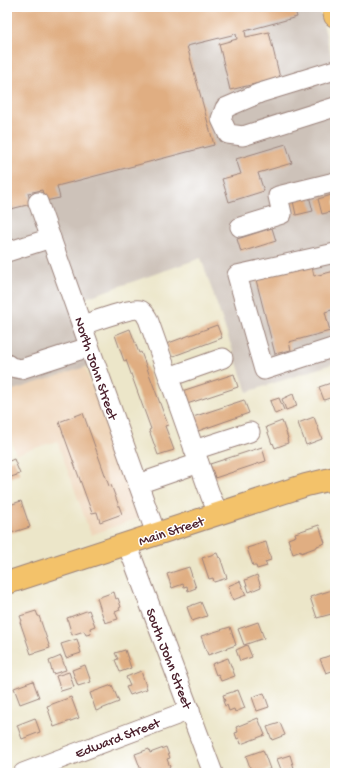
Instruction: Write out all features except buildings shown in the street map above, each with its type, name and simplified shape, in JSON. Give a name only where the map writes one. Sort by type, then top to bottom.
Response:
[{"type":"main road","points":[[333,7],[335,16]]},
{"type":"main road","name":"Main Street","points":[[7,583],[306,485],[335,478]]},
{"type":"street","points":[[335,70],[260,94],[225,108],[221,119],[228,134],[243,136],[335,107]]},
{"type":"street","points":[[240,227],[282,214],[278,196],[335,182]]},
{"type":"street","name":"North John Street","points":[[38,202],[156,534]]},
{"type":"street","points":[[7,252],[51,238]]},
{"type":"street","points":[[335,253],[237,275],[264,370],[335,347]]},
{"type":"street","points":[[82,325],[129,310],[139,310],[145,314],[218,514]]},
{"type":"street","points":[[7,364],[11,367],[21,369],[89,347]]},
{"type":"street","points":[[169,377],[223,358]]},
{"type":"street","points":[[138,484],[250,432]]},
{"type":"street","name":"South John Street","points":[[127,544],[213,773]]},
{"type":"street","name":"Edward Street","points":[[23,773],[190,710]]},
{"type":"shaded area","points":[[7,7],[319,7],[335,72],[335,363],[247,392],[201,258],[74,302],[95,364],[7,392]]},
{"type":"shaded area","points":[[85,367],[139,518],[91,535],[57,441],[16,454],[7,430],[7,392]]}]
